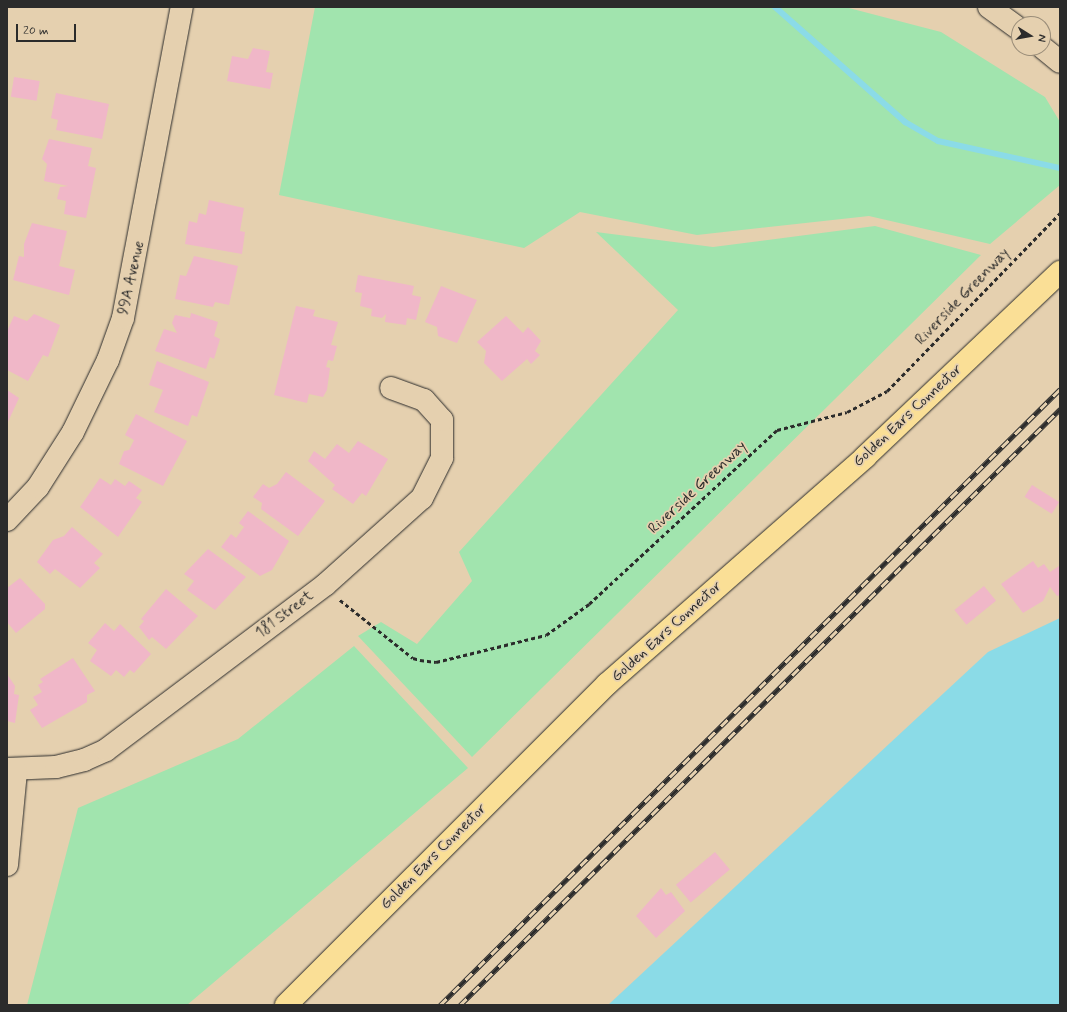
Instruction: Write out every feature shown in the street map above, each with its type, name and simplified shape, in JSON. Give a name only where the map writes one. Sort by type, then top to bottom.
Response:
[{"type":"main road","name":"Golden Ears Connector","points":[[286,1005],[608,684],[865,457],[1060,272]]},
{"type":"street","name":"99A Avenue","points":[[7,520],[38,487],[73,432],[108,360],[123,318],[182,7]]},
{"type":"street","points":[[989,7],[1011,23]]},
{"type":"street","points":[[1051,55],[1060,62]]},
{"type":"street","name":"181 Street","points":[[12,770],[56,767],[106,750],[325,585],[422,498],[442,458],[444,428],[438,412],[424,400],[391,388]]},
{"type":"street","points":[[7,865],[12,770]]},
{"type":"path","name":"Riverside Greenway","points":[[325,585],[413,658],[420,660],[436,662],[546,635],[589,604],[777,430],[859,408],[887,391],[1060,213]]},
{"type":"green space","points":[[315,7],[845,7],[941,32],[1045,97],[1060,122],[1060,185],[990,244],[869,216],[697,235],[580,212],[524,248],[279,195]]},
{"type":"green space","points":[[875,226],[981,255],[472,757],[358,636],[381,622],[417,644],[472,581],[459,552],[678,310],[596,232],[713,247]]},
{"type":"green space","points":[[354,646],[468,768],[187,1005],[27,1005],[78,808],[238,739]]},
{"type":"water","points":[[1060,618],[1060,1005],[608,1005],[988,652]]},
{"type":"building","points":[[253,48],[270,51],[266,72],[273,73],[270,89],[227,81],[232,56],[248,59]]},
{"type":"building","points":[[14,77],[40,81],[37,101],[11,97]]},
{"type":"building","points":[[56,93],[109,104],[102,139],[56,130],[58,120],[51,118]]},
{"type":"building","points":[[49,139],[92,148],[88,166],[96,168],[86,218],[64,214],[66,201],[57,199],[60,187],[68,186],[44,181],[47,164],[42,159]]},
{"type":"building","points":[[209,200],[244,208],[240,231],[245,232],[242,254],[185,244],[189,221],[197,223],[199,213],[206,215]]},
{"type":"building","points":[[32,223],[67,231],[59,266],[75,270],[69,295],[13,280],[19,256],[24,257],[24,244]]},
{"type":"building","points":[[194,256],[238,266],[229,305],[215,302],[213,307],[175,299],[180,275],[186,276]]},
{"type":"building","points":[[358,275],[414,286],[412,295],[421,297],[416,320],[407,318],[406,325],[385,322],[386,314],[382,318],[371,316],[372,309],[360,306],[362,293],[355,292]]},
{"type":"building","points":[[441,286],[477,300],[457,343],[438,336],[437,327],[425,322]]},
{"type":"building","points":[[296,306],[315,310],[313,316],[338,322],[331,345],[337,346],[333,361],[328,360],[326,367],[330,368],[327,390],[323,397],[309,394],[307,403],[274,395]]},
{"type":"building","points":[[191,313],[218,322],[214,336],[220,339],[214,359],[210,357],[206,369],[155,351],[164,329],[177,333],[172,323],[175,315],[190,318]]},
{"type":"building","points":[[34,314],[60,325],[48,357],[43,355],[28,381],[7,370],[7,331],[14,316],[27,321]]},
{"type":"building","points":[[506,316],[523,333],[528,327],[541,341],[535,351],[540,355],[531,364],[527,359],[502,381],[484,363],[486,351],[477,342]]},
{"type":"building","points":[[157,361],[209,382],[197,417],[192,415],[188,426],[154,412],[163,390],[149,385]]},
{"type":"building","points":[[7,390],[19,398],[7,424]]},
{"type":"building","points":[[136,414],[187,441],[163,486],[119,464],[124,451],[129,450],[134,440],[125,435]]},
{"type":"building","points":[[358,441],[388,459],[366,496],[362,493],[353,504],[332,489],[335,485],[308,461],[314,451],[325,459],[337,444],[349,453]]},
{"type":"building","points":[[286,472],[325,501],[298,536],[261,509],[262,503],[253,497],[263,484],[269,488],[277,484]]},
{"type":"building","points":[[100,478],[111,485],[115,479],[125,486],[129,481],[142,490],[136,498],[142,502],[118,537],[80,507]]},
{"type":"building","points":[[1032,485],[1059,502],[1052,514],[1025,497]]},
{"type":"building","points":[[248,511],[289,541],[272,570],[260,576],[221,547],[231,534],[236,538],[244,527],[239,523]]},
{"type":"building","points":[[72,527],[103,554],[94,563],[100,568],[80,588],[55,569],[50,574],[37,562],[53,540],[64,536]]},
{"type":"building","points":[[208,549],[246,577],[215,610],[187,590],[194,581],[184,574]]},
{"type":"building","points":[[1033,561],[1038,568],[1044,564],[1050,572],[1059,566],[1060,595],[1057,596],[1050,587],[1043,601],[1023,613],[1001,584]]},
{"type":"building","points":[[20,578],[45,604],[45,609],[16,633],[7,622],[7,588]]},
{"type":"building","points":[[984,586],[996,601],[966,625],[954,610]]},
{"type":"building","points":[[166,589],[198,616],[166,649],[152,637],[149,640],[139,627],[144,621],[141,619]]},
{"type":"building","points":[[105,623],[114,631],[120,624],[151,654],[134,673],[130,670],[124,677],[116,670],[111,676],[90,661],[97,650],[88,643]]},
{"type":"building","points":[[73,658],[95,691],[87,695],[87,702],[42,728],[30,710],[38,705],[33,697],[42,692],[38,685],[43,682],[40,679]]},
{"type":"building","points":[[7,674],[15,686],[14,694],[19,695],[15,723],[7,721]]},
{"type":"building","points":[[715,852],[730,870],[691,902],[676,885]]},
{"type":"building","points":[[661,888],[666,895],[671,892],[685,911],[656,938],[636,916]]},
{"type":"waterway","points":[[775,7],[905,122],[938,141],[1060,168]]},
{"type":"railway","points":[[440,1005],[1060,389]]},
{"type":"railway","points":[[460,1005],[1060,409]]}]
